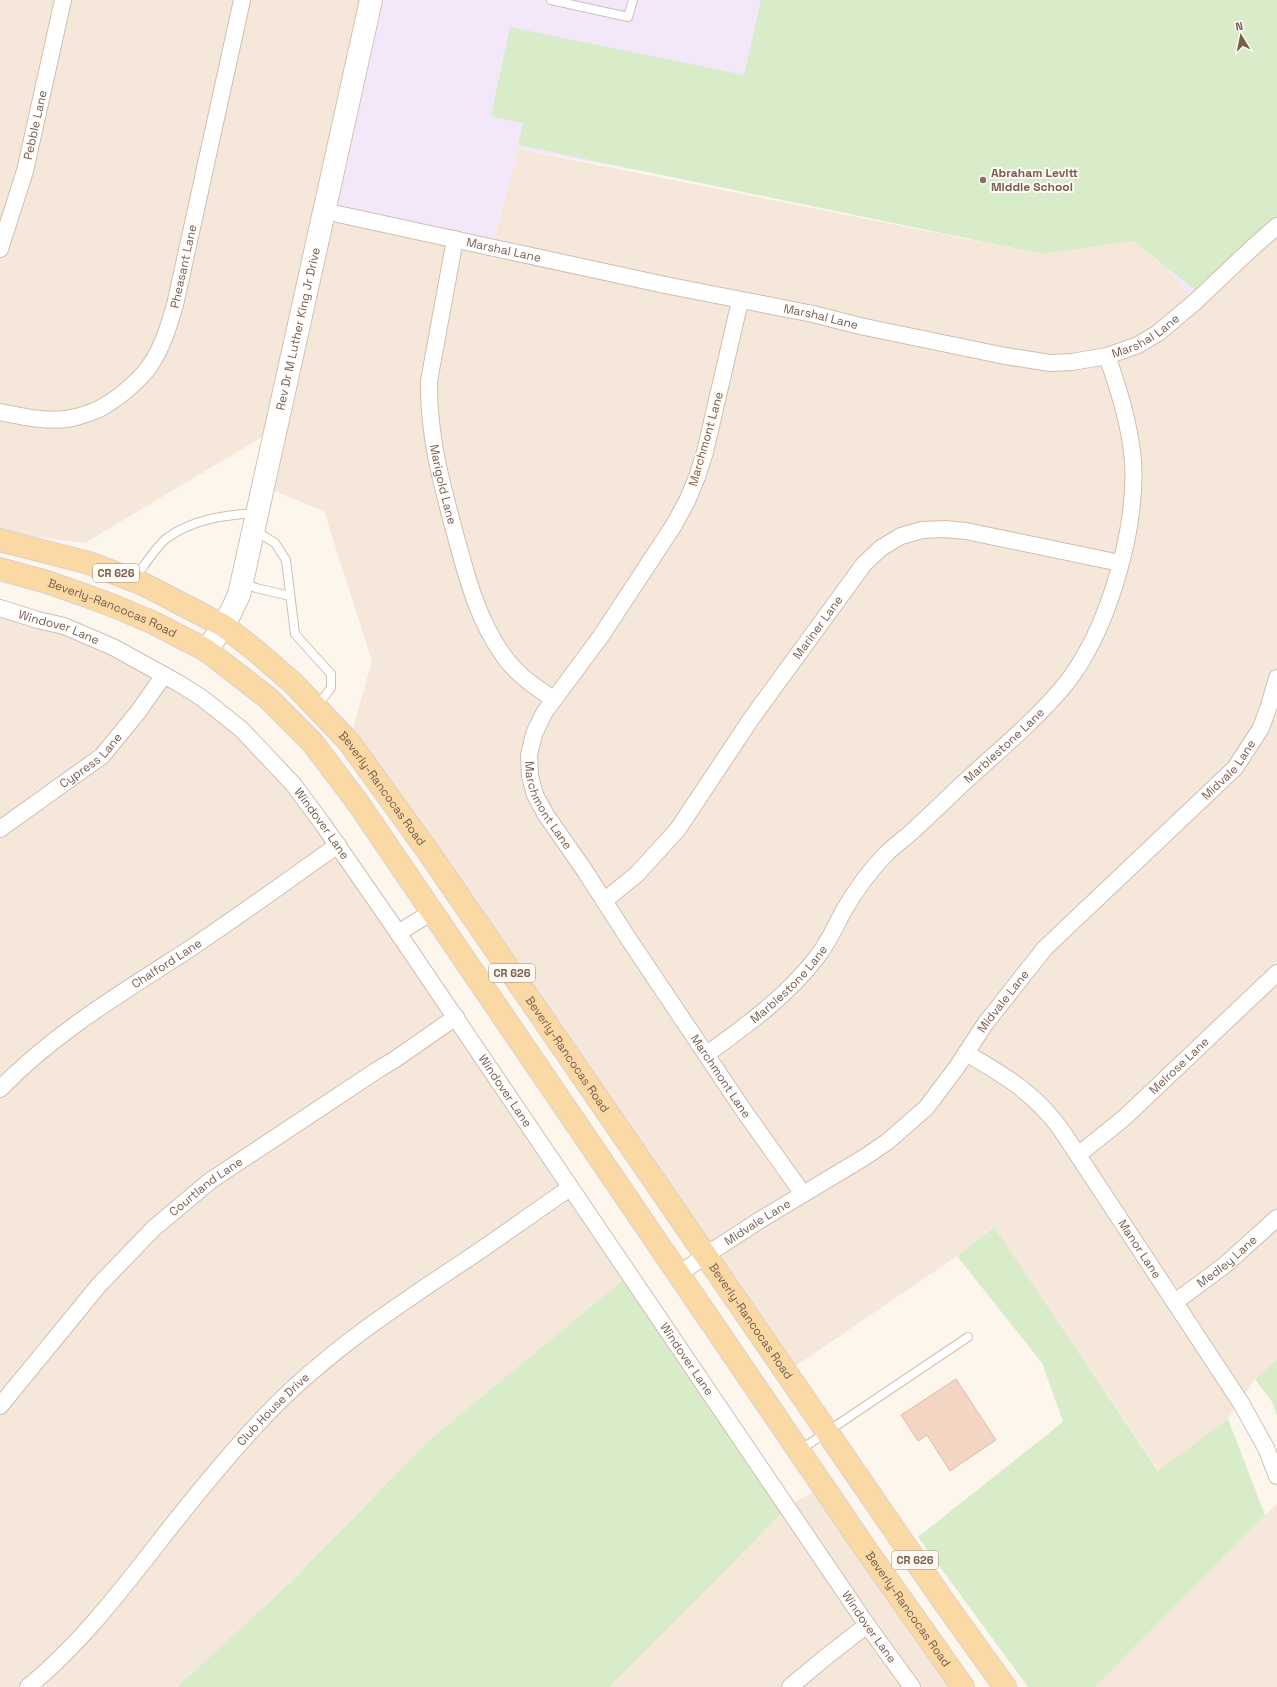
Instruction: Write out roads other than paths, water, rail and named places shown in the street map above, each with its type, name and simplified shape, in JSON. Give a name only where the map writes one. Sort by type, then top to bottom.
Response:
[{"type":"main road","name":"Beverly-Rancocas Road","points":[[0,540],[89,563],[143,584],[224,626],[293,683],[349,742],[427,850],[827,1432],[1005,1687]]},
{"type":"main road","name":"Beverly-Rancocas Road","points":[[0,569],[47,582],[154,622],[206,650],[268,698],[312,742],[358,803],[799,1450],[963,1687]]},
{"type":"main road","points":[[432,912],[447,917],[460,929],[508,1001],[524,1014],[545,1021]]},
{"type":"street","name":"Pebble Lane","points":[[0,248],[27,164],[63,0]]},
{"type":"street","name":"Pheasant Lane","points":[[0,412],[44,419],[66,419],[108,404],[151,365],[161,346],[174,304],[242,0]]},
{"type":"street","name":"Rev Dr M Luther King Jr Drive","points":[[206,650],[224,626],[239,595],[371,0]]},
{"type":"street","name":"Marshal Lane","points":[[324,211],[740,301],[813,314],[860,326],[1027,361],[1050,363],[1072,362],[1107,356],[1138,345],[1158,333],[1196,302],[1247,252],[1277,226]]},
{"type":"street","name":"Marigold Lane","points":[[455,239],[429,381],[428,404],[440,474],[465,567],[485,625],[494,642],[514,669],[524,679],[552,699]]},
{"type":"street","name":"Marchmont Lane","points":[[740,301],[705,452],[687,501],[674,525],[601,636],[552,699],[544,713],[534,734],[529,755],[530,776],[535,795],[546,815],[744,1111],[803,1194]]},
{"type":"street","name":"Marblestone Lane","points":[[707,1054],[735,1034],[785,991],[802,974],[818,956],[855,891],[887,852],[1027,726],[1064,686],[1092,642],[1110,596],[1120,563],[1128,528],[1133,482],[1132,460],[1126,420],[1107,356]]},
{"type":"street","name":"Mariner Lane","points":[[604,901],[637,874],[678,828],[751,719],[836,601],[864,564],[881,548],[900,536],[922,530],[944,529],[966,531],[1120,563]]},
{"type":"street","name":"Windover Lane","points":[[0,608],[38,620],[64,626],[113,647],[164,675],[202,698],[241,729],[293,784],[338,845],[456,1017],[570,1188],[868,1625],[912,1687]]},
{"type":"street","name":"Cypress Lane","points":[[0,829],[102,756],[138,712],[164,675]]},
{"type":"street","name":"Midvale Lane","points":[[679,1274],[706,1255],[887,1142],[926,1108],[985,1024],[1045,948],[1235,768],[1261,728],[1277,678]]},
{"type":"street","name":"Chalford Lane","points":[[0,1089],[41,1052],[91,1013],[264,899],[338,845]]},
{"type":"street","points":[[398,933],[432,912]]},
{"type":"street","name":"Melrose Lane","points":[[1078,1155],[1124,1118],[1277,973]]},
{"type":"street","name":"Courtland Lane","points":[[0,1406],[112,1270],[172,1212],[216,1177],[394,1060],[456,1017]]},
{"type":"street","name":"Manor Lane","points":[[966,1053],[995,1069],[1035,1099],[1060,1128],[1133,1236],[1255,1425],[1277,1476]]},
{"type":"street","name":"Club House Drive","points":[[28,1687],[60,1659],[101,1615],[210,1478],[285,1396],[368,1327],[570,1188]]},
{"type":"street","name":"Medley Lane","points":[[1175,1302],[1225,1265],[1277,1218]]},
{"type":"street","points":[[790,1687],[827,1656],[868,1625]]},
{"type":"lane","points":[[551,0],[628,17],[633,0]]},
{"type":"lane","points":[[133,580],[166,538],[197,522],[232,514],[255,521],[275,543],[286,560],[295,634],[331,674],[331,688],[316,708]]},
{"type":"lane","points":[[242,582],[256,588],[290,596]]},
{"type":"lane","points":[[799,1450],[968,1336]]},
{"type":"place","name":"Abraham Levitt Middle School","points":[[983,180]]}]
